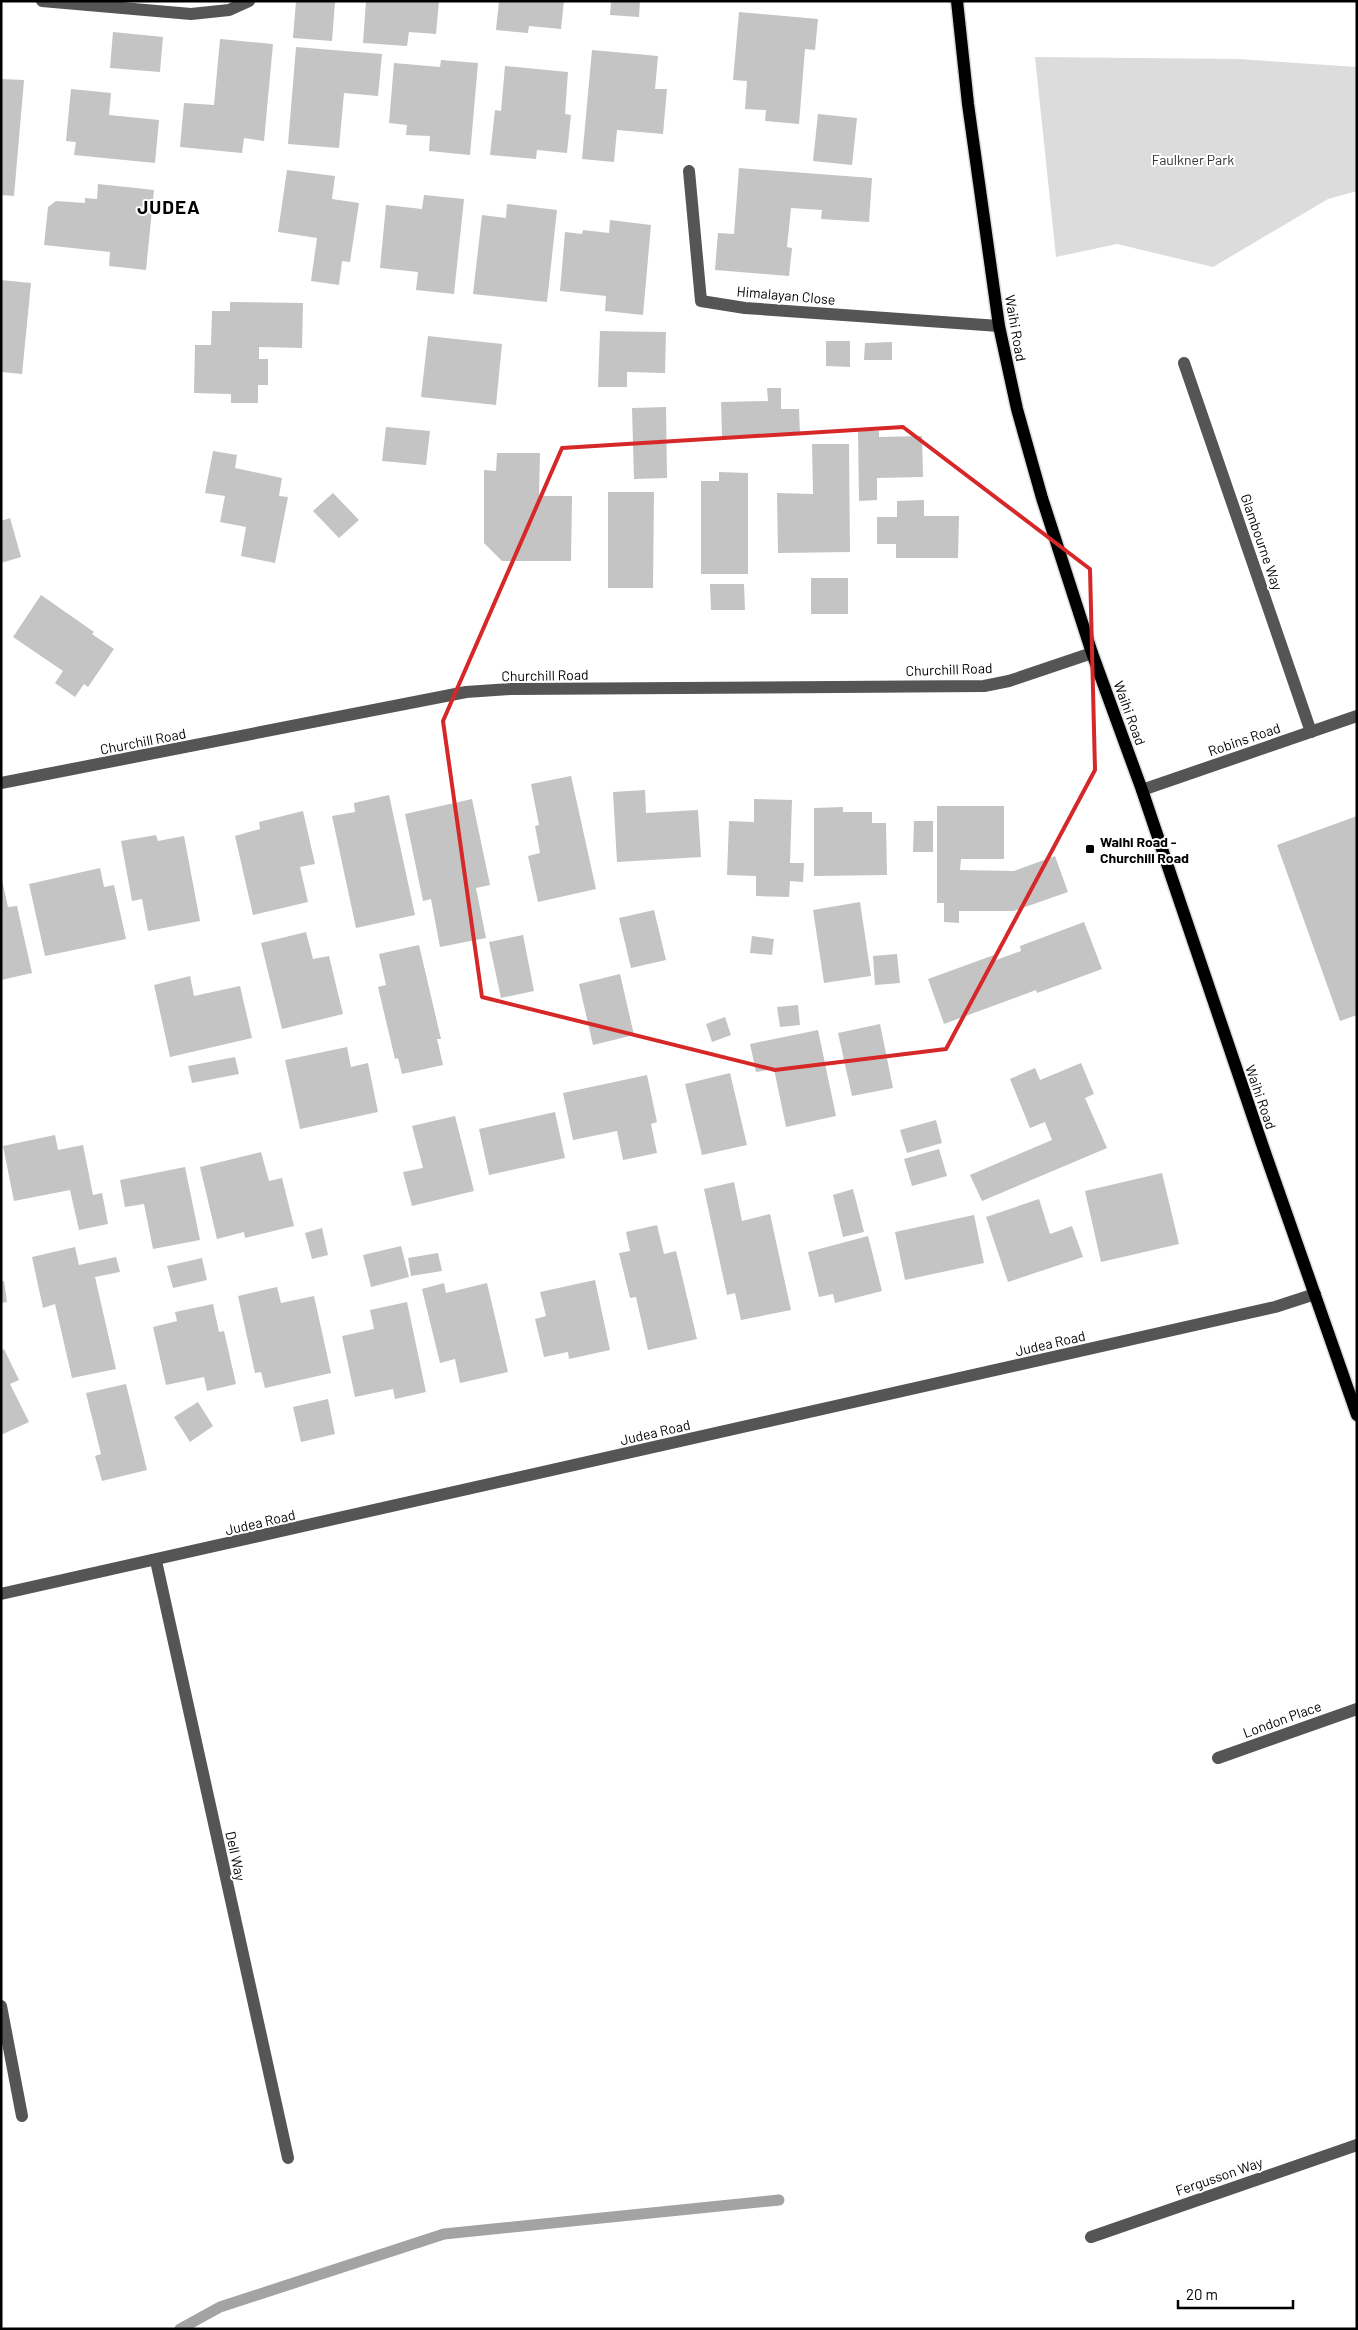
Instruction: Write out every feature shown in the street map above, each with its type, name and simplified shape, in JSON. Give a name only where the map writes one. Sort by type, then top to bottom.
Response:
[{"type":"main road","name":"Waihi Road","points":[[957,1],[968,104],[999,326],[1017,409],[1042,498],[1092,653],[1142,790],[1262,1144],[1357,1415]]},
{"type":"street","points":[[42,1],[191,14],[229,10],[250,1]]},
{"type":"street","name":"Himalayan Close","points":[[689,171],[701,301],[745,308],[999,326]]},
{"type":"street","name":"Glambourne Way","points":[[1184,363],[1311,732]]},
{"type":"street","name":"Churchill Road","points":[[1,783],[466,692],[520,689],[984,686],[1009,681],[1092,653]]},
{"type":"street","name":"Robins Road","points":[[1142,790],[1357,716]]},
{"type":"street","name":"Judea Road","points":[[1,1594],[156,1561],[1256,1312],[1315,1294]]},
{"type":"street","name":"Dell Way","points":[[156,1561],[288,2158]]},
{"type":"street","name":"London Place","points":[[1218,1758],[1357,1709]]},
{"type":"street","points":[[1,2006],[22,2116]]},
{"type":"street","name":"Fergusson Way","points":[[1091,2236],[1357,2144]]},
{"type":"highlighted area","points":[[903,427],[1090,569],[1095,770],[946,1049],[775,1070],[482,997],[443,721],[562,448]]},
{"type":"green space","name":"Faulkner Park","points":[[1035,57],[1238,59],[1357,67],[1357,191],[1328,199],[1213,267],[1117,244],[1056,257]]},
{"type":"building","points":[[296,1],[335,2],[332,41],[293,38]]},
{"type":"building","points":[[366,1],[439,1],[436,34],[409,32],[407,46],[363,43]]},
{"type":"building","points":[[499,1],[564,1],[561,29],[529,26],[528,33],[496,30]]},
{"type":"building","points":[[611,1],[640,1],[639,17],[610,15]]},
{"type":"building","points":[[739,12],[818,19],[815,50],[805,49],[799,124],[765,121],[766,110],[745,109],[747,81],[733,80]]},
{"type":"building","points":[[113,32],[163,37],[160,72],[110,68]]},
{"type":"building","points":[[220,39],[273,44],[264,141],[244,138],[242,153],[180,147],[184,103],[214,105]]},
{"type":"building","points":[[296,47],[382,54],[378,96],[344,93],[339,148],[288,144]]},
{"type":"building","points":[[592,50],[658,56],[655,89],[667,89],[663,134],[617,130],[614,162],[582,159]]},
{"type":"building","points":[[441,60],[478,63],[470,155],[429,151],[430,136],[406,135],[407,125],[389,123],[394,63],[440,67]]},
{"type":"building","points":[[505,66],[568,72],[565,114],[571,115],[567,153],[537,150],[536,159],[490,155],[495,110],[501,111]]},
{"type":"building","points":[[1,79],[24,80],[14,196],[1,195]]},
{"type":"building","points":[[71,89],[111,93],[109,115],[159,120],[155,163],[74,155],[76,142],[66,141]]},
{"type":"building","points":[[818,114],[857,118],[852,165],[813,161]]},
{"type":"building","points":[[739,168],[872,178],[869,222],[821,219],[822,210],[791,208],[787,247],[792,248],[789,276],[715,270],[718,233],[734,234]]},
{"type":"building","points":[[287,170],[335,176],[332,199],[359,203],[350,262],[342,261],[339,285],[311,281],[317,238],[278,232]]},
{"type":"building","points":[[98,184],[154,190],[146,270],[109,266],[110,252],[44,245],[48,207],[56,201],[85,203],[85,198],[97,199]]},
{"type":"building","points":[[424,195],[464,199],[454,294],[416,290],[418,272],[380,268],[386,205],[422,209]]},
{"type":"building","points":[[507,204],[557,210],[547,302],[473,294],[482,215],[506,218]]},
{"type":"building","points":[[610,220],[651,225],[643,315],[605,311],[606,296],[560,291],[565,232],[582,234],[583,230],[609,233]]},
{"type":"building","points":[[1,280],[31,283],[22,374],[1,372]]},
{"type":"building","points":[[230,302],[303,303],[302,348],[259,347],[259,359],[268,359],[268,385],[258,385],[258,403],[231,403],[231,394],[194,393],[195,345],[211,345],[212,311],[230,311]]},
{"type":"building","points":[[600,331],[666,332],[665,373],[627,372],[627,387],[598,387]]},
{"type":"building","points":[[428,336],[502,344],[496,405],[421,397]]},
{"type":"building","points":[[826,341],[850,341],[850,367],[826,366]]},
{"type":"building","points":[[892,342],[892,360],[864,360],[865,343]]},
{"type":"building","points":[[767,388],[781,388],[781,409],[799,409],[800,435],[722,436],[721,402],[768,401]]},
{"type":"building","points":[[666,407],[667,478],[634,479],[632,408]]},
{"type":"building","points":[[386,427],[430,431],[426,465],[382,461]]},
{"type":"building","points":[[858,431],[879,431],[879,437],[922,436],[923,477],[877,478],[877,500],[859,501]]},
{"type":"building","points":[[812,444],[849,444],[850,552],[778,553],[777,493],[813,494]]},
{"type":"building","points":[[213,451],[237,455],[235,468],[282,478],[279,496],[288,497],[275,563],[241,556],[246,527],[220,522],[225,496],[205,493]]},
{"type":"building","points":[[497,453],[540,453],[539,496],[572,496],[571,561],[502,561],[484,543],[484,470],[496,471]]},
{"type":"building","points":[[719,472],[748,473],[748,574],[701,574],[701,481],[719,481]]},
{"type":"building","points":[[608,492],[654,492],[653,588],[608,588]]},
{"type":"building","points":[[333,493],[359,520],[339,538],[313,511]]},
{"type":"building","points":[[924,500],[924,516],[959,516],[958,558],[896,558],[896,544],[877,544],[877,517],[897,517],[897,501]]},
{"type":"building","points":[[10,518],[21,557],[1,563],[1,521]]},
{"type":"building","points":[[811,578],[848,578],[848,614],[811,614]]},
{"type":"building","points":[[710,584],[744,584],[745,610],[711,610]]},
{"type":"building","points":[[41,595],[94,632],[92,634],[114,649],[88,687],[84,684],[75,697],[55,683],[63,671],[13,637]]},
{"type":"building","points":[[571,776],[596,889],[538,902],[528,856],[540,853],[535,826],[539,825],[531,784]]},
{"type":"building","points":[[645,790],[646,813],[698,810],[701,857],[617,862],[613,792]]},
{"type":"building","points":[[389,795],[415,915],[356,928],[332,816],[355,812],[354,803]]},
{"type":"building","points":[[472,799],[490,885],[476,888],[486,938],[440,947],[431,899],[423,901],[405,814]]},
{"type":"building","points":[[754,799],[792,800],[790,863],[804,863],[803,882],[790,881],[789,897],[756,896],[756,876],[727,875],[729,821],[754,822]]},
{"type":"building","points":[[937,806],[1004,806],[1004,859],[961,859],[960,870],[1014,871],[1055,856],[1068,892],[1014,911],[959,911],[959,923],[944,922],[944,903],[937,903]]},
{"type":"building","points":[[843,807],[843,812],[872,812],[872,823],[886,823],[887,875],[814,876],[814,808]]},
{"type":"building","points":[[303,811],[315,864],[300,867],[308,902],[253,915],[235,836],[260,829],[259,822]]},
{"type":"building","points":[[1357,816],[1357,1015],[1340,1021],[1277,845]]},
{"type":"building","points":[[914,821],[933,821],[933,852],[913,852]]},
{"type":"building","points":[[156,835],[158,841],[184,836],[200,921],[148,931],[142,899],[132,901],[121,841]]},
{"type":"building","points":[[100,868],[104,887],[114,885],[126,939],[45,956],[29,884]]},
{"type":"building","points":[[2,880],[8,907],[17,906],[32,973],[1,980]]},
{"type":"building","points":[[860,902],[871,976],[824,983],[813,910]]},
{"type":"building","points":[[654,910],[666,960],[631,968],[619,918]]},
{"type":"building","points":[[1084,922],[1102,969],[1037,993],[1036,990],[944,1024],[928,979],[994,955],[996,960],[1021,951],[1020,946]]},
{"type":"building","points":[[306,932],[313,959],[329,956],[343,1014],[282,1029],[261,943]]},
{"type":"building","points":[[523,935],[534,991],[501,998],[489,942]]},
{"type":"building","points":[[752,936],[774,939],[772,955],[750,953]]},
{"type":"building","points":[[419,945],[441,1039],[437,1039],[443,1065],[402,1074],[398,1058],[395,1059],[378,987],[386,985],[379,954]]},
{"type":"building","points":[[897,954],[900,983],[875,985],[873,956]]},
{"type":"building","points":[[620,974],[634,1035],[593,1045],[579,984]]},
{"type":"building","points":[[190,976],[194,996],[240,986],[252,1038],[170,1057],[154,985]]},
{"type":"building","points":[[798,1005],[800,1025],[780,1027],[777,1007]]},
{"type":"building","points":[[725,1017],[731,1035],[712,1042],[706,1024]]},
{"type":"building","points":[[880,1024],[893,1088],[852,1096],[838,1033]]},
{"type":"building","points":[[818,1030],[836,1116],[786,1127],[774,1069],[756,1072],[750,1044]]},
{"type":"building","points":[[347,1047],[351,1067],[368,1063],[378,1112],[300,1129],[285,1060]]},
{"type":"building","points":[[235,1057],[239,1074],[192,1083],[188,1066]]},
{"type":"building","points":[[1081,1063],[1094,1094],[1085,1098],[1107,1148],[982,1201],[970,1175],[1052,1140],[1045,1122],[1030,1128],[1010,1079],[1035,1068],[1040,1080]]},
{"type":"building","points":[[730,1073],[747,1145],[702,1155],[685,1084]]},
{"type":"building","points":[[647,1075],[657,1122],[651,1124],[657,1153],[623,1160],[617,1131],[573,1140],[563,1093]]},
{"type":"building","points":[[555,1112],[565,1158],[489,1175],[479,1129]]},
{"type":"building","points":[[455,1116],[474,1191],[412,1206],[403,1172],[423,1168],[412,1126]]},
{"type":"building","points":[[936,1120],[942,1143],[907,1153],[900,1130]]},
{"type":"building","points":[[55,1135],[58,1150],[83,1145],[93,1195],[102,1193],[108,1224],[79,1230],[70,1190],[14,1201],[3,1146]]},
{"type":"building","points":[[939,1149],[947,1176],[912,1186],[904,1159]]},
{"type":"building","points":[[261,1152],[269,1181],[282,1178],[294,1226],[245,1238],[244,1232],[217,1239],[200,1167]]},
{"type":"building","points":[[185,1167],[200,1240],[153,1249],[144,1204],[125,1207],[120,1180]]},
{"type":"building","points":[[1162,1173],[1179,1244],[1101,1262],[1085,1191]]},
{"type":"building","points":[[734,1182],[742,1221],[770,1214],[791,1310],[741,1320],[735,1293],[727,1295],[704,1189]]},
{"type":"building","points":[[853,1189],[864,1232],[843,1237],[833,1195]]},
{"type":"building","points":[[1039,1199],[1050,1234],[1072,1226],[1083,1257],[1008,1282],[986,1217]]},
{"type":"building","points":[[974,1215],[984,1263],[905,1280],[895,1232]]},
{"type":"building","points":[[657,1225],[664,1254],[676,1251],[697,1339],[648,1350],[636,1297],[630,1298],[619,1253],[630,1251],[626,1232]]},
{"type":"building","points":[[322,1228],[328,1255],[312,1259],[305,1233]]},
{"type":"building","points":[[868,1236],[882,1291],[835,1303],[833,1294],[819,1297],[808,1252]]},
{"type":"building","points":[[401,1246],[409,1277],[371,1287],[363,1255]]},
{"type":"building","points":[[75,1247],[79,1265],[116,1257],[120,1272],[95,1277],[116,1369],[72,1378],[55,1304],[43,1308],[32,1257]]},
{"type":"building","points":[[438,1253],[442,1271],[411,1276],[408,1258]]},
{"type":"building","points":[[202,1258],[207,1280],[173,1288],[167,1266]]},
{"type":"building","points":[[595,1280],[610,1350],[569,1359],[568,1352],[544,1357],[535,1319],[546,1316],[540,1292]]},
{"type":"building","points":[[1,1281],[4,1281],[7,1302],[1,1303]]},
{"type":"building","points":[[444,1283],[446,1293],[487,1283],[508,1372],[460,1383],[455,1359],[440,1363],[422,1289]]},
{"type":"building","points":[[277,1287],[281,1303],[314,1296],[331,1373],[265,1388],[261,1372],[255,1373],[238,1296]]},
{"type":"building","points":[[407,1302],[426,1392],[395,1399],[393,1389],[355,1397],[342,1336],[374,1329],[370,1310]]},
{"type":"building","points":[[213,1304],[219,1332],[224,1331],[236,1384],[207,1391],[204,1377],[166,1385],[153,1327],[177,1321],[175,1312]]},
{"type":"building","points":[[4,1349],[19,1380],[10,1384],[29,1422],[1,1435],[1,1351]]},
{"type":"building","points":[[126,1384],[147,1470],[102,1481],[95,1456],[101,1454],[86,1393]]},
{"type":"building","points":[[328,1399],[335,1434],[301,1442],[293,1407]]},
{"type":"building","points":[[198,1402],[213,1426],[190,1442],[174,1417]]},
{"type":"waterway","points":[[180,2329],[220,2307],[444,2234],[779,2200]]},
{"type":"place","name":"Waihi Road - Churchill Road","points":[[1090,849]]},
{"type":"district","name":"JUDEA","points":[[169,206]]}]
